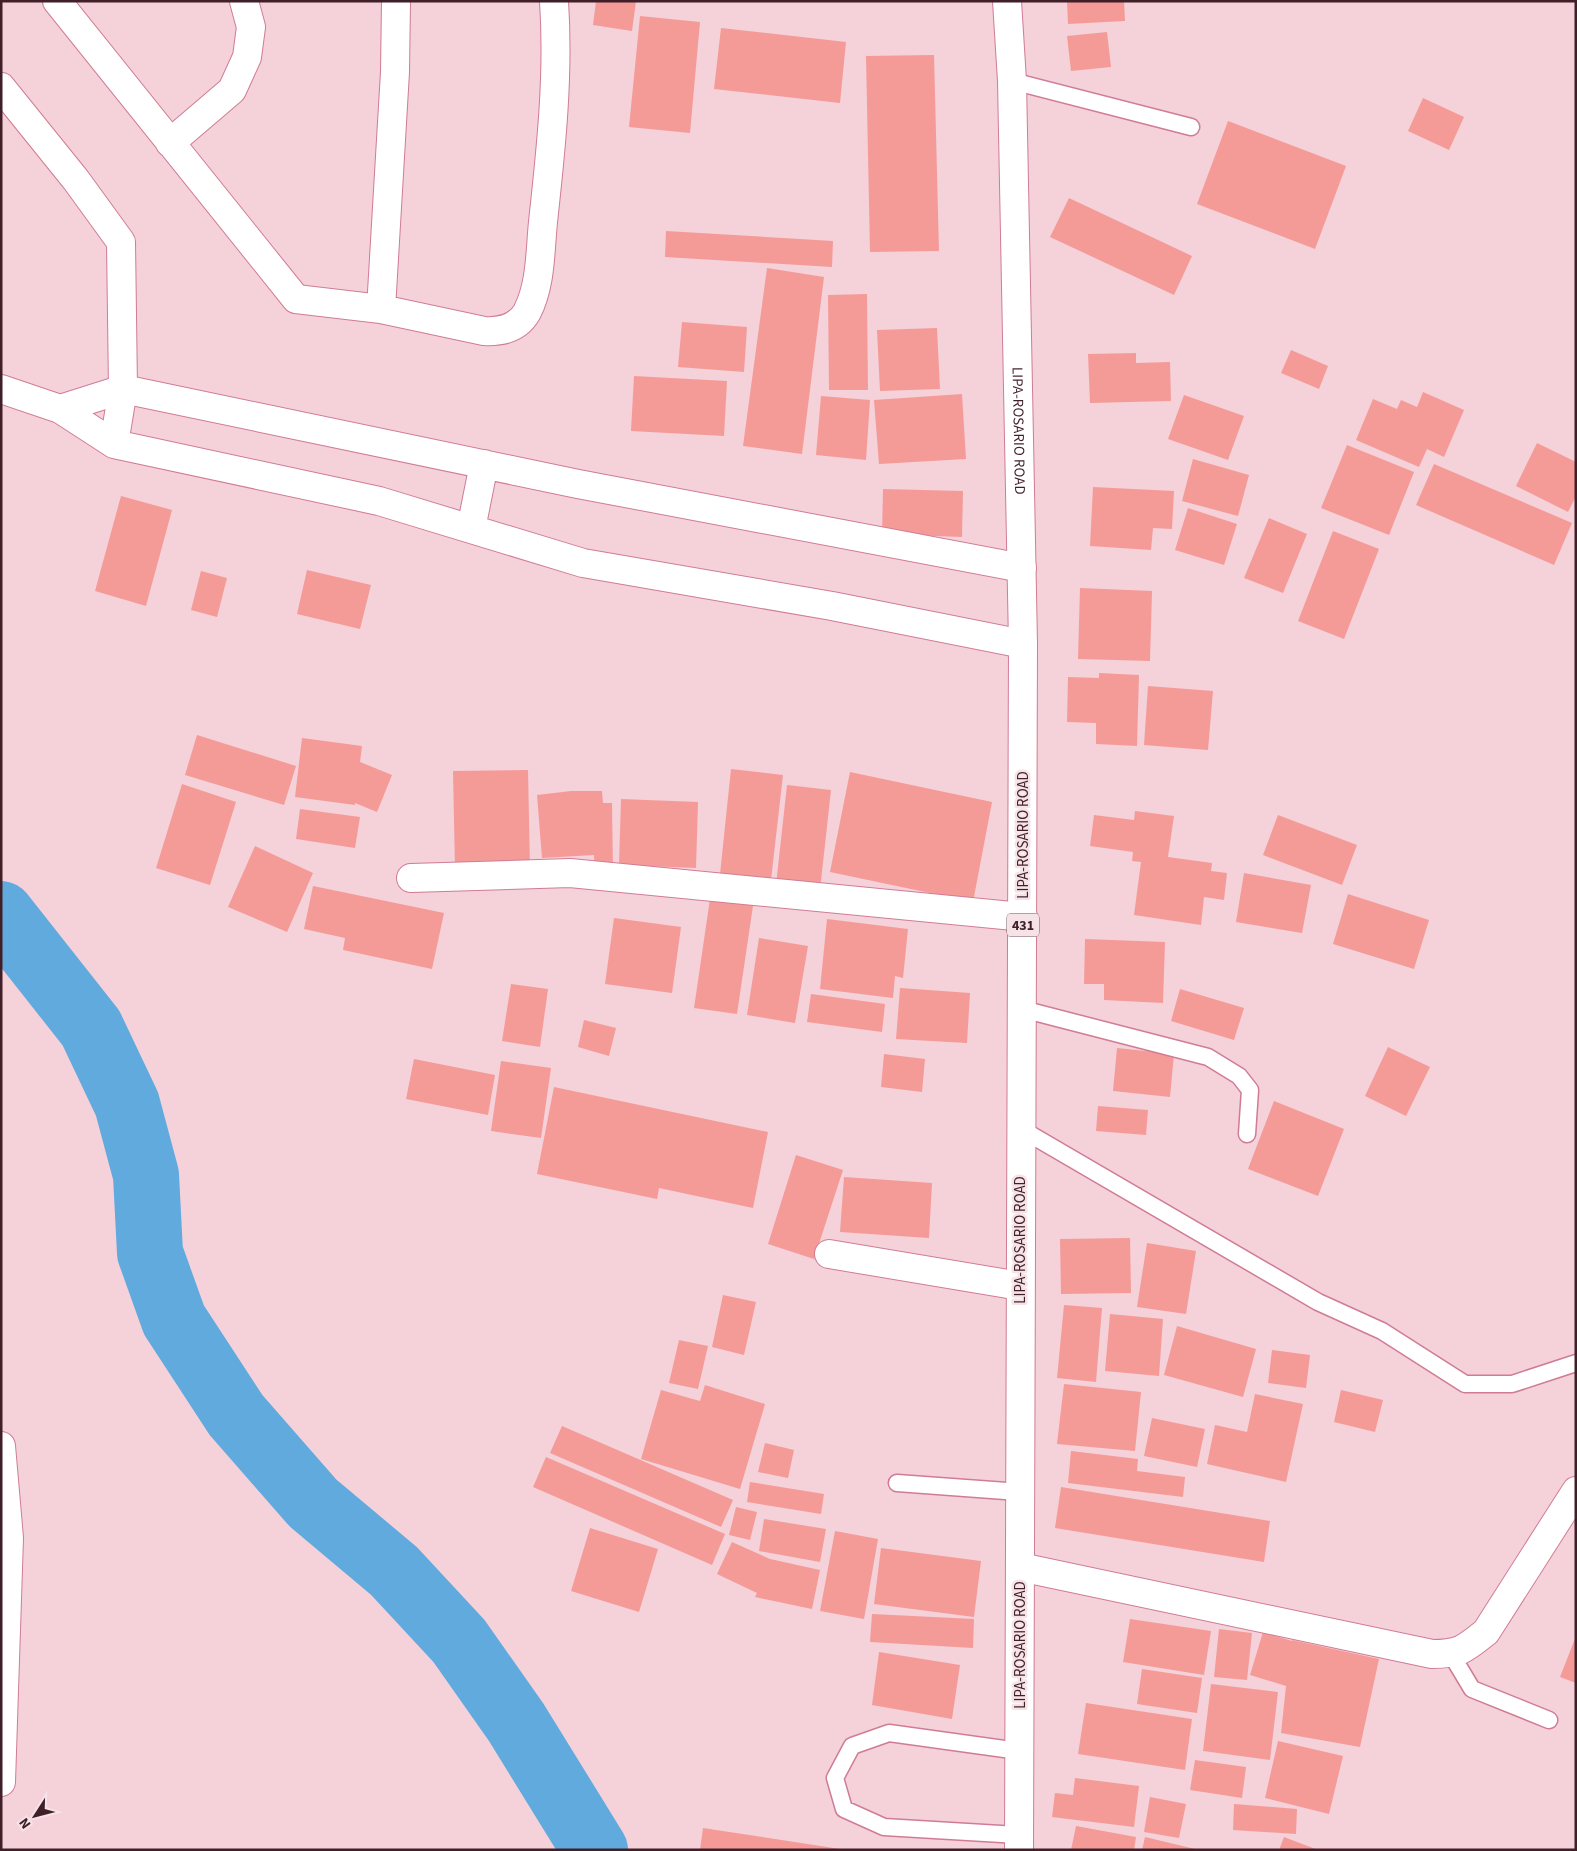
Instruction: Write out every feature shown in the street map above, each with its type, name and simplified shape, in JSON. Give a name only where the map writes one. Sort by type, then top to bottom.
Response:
[{"type":"street","points":[[57,1],[296,299],[381,309],[484,331],[497,332],[513,326],[526,314],[536,289],[551,150],[556,35],[554,1]]},
{"type":"street","points":[[170,143],[232,90],[247,57],[251,27],[244,1]]},
{"type":"street","points":[[381,309],[395,72],[396,1]]},
{"type":"street","name":"LIPA-ROSARIO ROAD","points":[[1007,1],[1012,81],[1023,644],[1019,1842]]},
{"type":"street","points":[[1,86],[76,180],[121,242],[123,389],[114,444]]},
{"type":"street","points":[[1,389],[60,408],[114,444],[379,500],[583,563],[832,606],[1023,644]]},
{"type":"street","points":[[60,408],[123,389],[578,484],[1022,568]]},
{"type":"street","points":[[471,529],[484,464]]},
{"type":"street","points":[[411,878],[570,873],[1023,917]]},
{"type":"street","points":[[829,1254],[1020,1286]]},
{"type":"street","points":[[1,1446],[5,1538],[1,1782]]},
{"type":"street","points":[[1020,1567],[1432,1654],[1451,1654],[1467,1648],[1486,1632],[1576,1491]]},
{"type":"lane","points":[[1012,81],[1190,127]]},
{"type":"lane","points":[[1022,1009],[1208,1057],[1238,1076],[1250,1090],[1247,1134]]},
{"type":"lane","points":[[1021,1128],[1318,1302],[1382,1331],[1465,1384],[1512,1384],[1576,1363]]},
{"type":"lane","points":[[897,1483],[1020,1492]]},
{"type":"lane","points":[[1451,1654],[1472,1689],[1549,1720]]},
{"type":"lane","points":[[1019,1751],[889,1733],[852,1746],[835,1778],[844,1810],[884,1826],[1019,1842]]},
{"type":"building","points":[[596,1],[636,1],[632,31],[593,25]]},
{"type":"building","points":[[1067,1],[1124,1],[1125,21],[1068,24]]},
{"type":"building","points":[[640,16],[700,22],[690,133],[629,127]]},
{"type":"building","points":[[721,28],[846,42],[840,103],[714,89]]},
{"type":"building","points":[[1107,32],[1111,67],[1071,71],[1067,36]]},
{"type":"building","points":[[934,55],[939,251],[870,252],[866,56]]},
{"type":"building","points":[[1423,98],[1464,117],[1449,150],[1408,131]]},
{"type":"building","points":[[1228,121],[1346,166],[1315,249],[1197,204]]},
{"type":"building","points":[[1069,198],[1192,256],[1174,295],[1050,237]]},
{"type":"building","points":[[666,231],[833,241],[832,267],[665,257]]},
{"type":"building","points":[[767,268],[824,277],[802,454],[743,446]]},
{"type":"building","points":[[867,294],[868,390],[829,390],[828,295]]},
{"type":"building","points":[[682,322],[747,327],[744,372],[678,367]]},
{"type":"building","points":[[937,328],[940,389],[880,391],[877,330]]},
{"type":"building","points":[[1291,350],[1328,366],[1319,389],[1281,373]]},
{"type":"building","points":[[1136,353],[1136,363],[1170,362],[1171,401],[1090,403],[1088,354]]},
{"type":"building","points":[[634,376],[727,381],[724,436],[631,431]]},
{"type":"building","points":[[1423,392],[1464,410],[1444,457],[1427,449],[1419,467],[1356,440],[1373,399],[1397,409],[1401,400],[1417,407]]},
{"type":"building","points":[[962,394],[966,459],[879,464],[874,400]]},
{"type":"building","points":[[1184,395],[1244,416],[1228,460],[1168,439]]},
{"type":"building","points":[[821,396],[870,400],[866,460],[816,455]]},
{"type":"building","points":[[1537,443],[1576,462],[1576,496],[1568,512],[1516,486]]},
{"type":"building","points":[[1347,445],[1414,472],[1389,535],[1321,508]]},
{"type":"building","points":[[1193,459],[1249,475],[1238,516],[1182,501]]},
{"type":"building","points":[[1434,464],[1572,523],[1554,565],[1416,505]]},
{"type":"building","points":[[1093,487],[1174,491],[1172,529],[1153,528],[1151,550],[1090,546]]},
{"type":"building","points":[[883,489],[963,491],[962,537],[882,534]]},
{"type":"building","points":[[121,496],[172,510],[146,606],[95,591]]},
{"type":"building","points":[[1188,508],[1237,524],[1224,565],[1175,550]]},
{"type":"building","points":[[1269,518],[1307,534],[1283,593],[1244,578]]},
{"type":"building","points":[[1333,531],[1379,549],[1344,639],[1298,621]]},
{"type":"building","points":[[307,570],[371,585],[360,629],[297,614]]},
{"type":"building","points":[[201,571],[227,578],[217,617],[191,610]]},
{"type":"building","points":[[1080,588],[1152,591],[1150,661],[1078,659]]},
{"type":"building","points":[[1099,673],[1139,675],[1137,746],[1096,744],[1096,723],[1067,722],[1068,677],[1099,678]]},
{"type":"building","points":[[1148,686],[1213,691],[1208,750],[1144,745]]},
{"type":"building","points":[[197,735],[296,766],[284,805],[185,775]]},
{"type":"building","points":[[302,738],[362,746],[360,762],[392,775],[377,812],[355,803],[355,805],[295,797]]},
{"type":"building","points":[[731,769],[783,775],[771,880],[720,874]]},
{"type":"building","points":[[528,770],[530,868],[455,869],[453,771]]},
{"type":"building","points":[[850,772],[992,802],[973,902],[830,872]]},
{"type":"building","points":[[182,784],[236,802],[210,885],[156,868]]},
{"type":"building","points":[[787,785],[831,790],[820,890],[776,885]]},
{"type":"building","points":[[571,791],[602,791],[603,803],[612,803],[613,872],[595,873],[594,855],[542,858],[537,795]]},
{"type":"building","points":[[621,799],[698,802],[696,868],[619,865]]},
{"type":"building","points":[[300,809],[360,817],[355,848],[296,839]]},
{"type":"building","points":[[1135,811],[1174,816],[1168,857],[1212,863],[1211,871],[1227,873],[1224,900],[1204,897],[1201,925],[1134,915],[1141,862],[1132,861],[1133,852],[1090,846],[1094,815],[1134,820]]},
{"type":"building","points":[[1278,815],[1357,845],[1342,885],[1263,855]]},
{"type":"building","points":[[255,846],[313,873],[287,932],[228,907]]},
{"type":"building","points":[[1244,873],[1311,885],[1302,933],[1236,922]]},
{"type":"building","points":[[313,886],[444,913],[432,969],[343,950],[345,938],[304,929]]},
{"type":"building","points":[[711,892],[754,899],[737,1014],[694,1008]]},
{"type":"building","points":[[1348,894],[1429,920],[1414,969],[1333,944]]},
{"type":"building","points":[[614,918],[681,927],[672,993],[605,984]]},
{"type":"building","points":[[827,919],[908,929],[903,978],[895,976],[893,998],[820,989]]},
{"type":"building","points":[[759,938],[808,946],[795,1023],[747,1015]]},
{"type":"building","points":[[1085,939],[1165,942],[1163,1003],[1104,1000],[1104,984],[1084,984]]},
{"type":"building","points":[[511,984],[548,989],[540,1047],[502,1041]]},
{"type":"building","points":[[900,988],[970,993],[967,1043],[896,1039]]},
{"type":"building","points":[[1180,989],[1244,1008],[1234,1040],[1171,1021]]},
{"type":"building","points":[[811,994],[885,1004],[882,1032],[807,1022]]},
{"type":"building","points":[[584,1020],[616,1028],[609,1056],[578,1047]]},
{"type":"building","points":[[1388,1047],[1430,1067],[1406,1116],[1365,1096]]},
{"type":"building","points":[[1117,1048],[1174,1054],[1170,1097],[1113,1091]]},
{"type":"building","points":[[884,1054],[925,1059],[922,1092],[881,1087]]},
{"type":"building","points":[[414,1059],[495,1075],[488,1115],[406,1099]]},
{"type":"building","points":[[501,1061],[551,1068],[541,1138],[491,1131]]},
{"type":"building","points":[[554,1087],[768,1132],[753,1208],[659,1188],[657,1199],[537,1174]]},
{"type":"building","points":[[1274,1101],[1344,1129],[1318,1196],[1248,1169]]},
{"type":"building","points":[[1098,1106],[1148,1110],[1146,1135],[1096,1131]]},
{"type":"building","points":[[796,1155],[843,1170],[814,1259],[768,1244]]},
{"type":"building","points":[[844,1177],[932,1183],[929,1238],[840,1232]]},
{"type":"building","points":[[1130,1238],[1131,1293],[1061,1294],[1060,1239]]},
{"type":"building","points":[[1147,1243],[1196,1251],[1186,1314],[1137,1307]]},
{"type":"building","points":[[723,1295],[756,1302],[744,1355],[712,1347]]},
{"type":"building","points":[[1064,1305],[1102,1308],[1096,1382],[1057,1378]]},
{"type":"building","points":[[1110,1314],[1163,1319],[1159,1376],[1105,1371]]},
{"type":"building","points":[[1177,1326],[1256,1349],[1243,1397],[1164,1375]]},
{"type":"building","points":[[679,1340],[708,1346],[698,1389],[669,1383]]},
{"type":"building","points":[[1272,1350],[1310,1355],[1306,1388],[1268,1383]]},
{"type":"building","points":[[1064,1384],[1141,1392],[1135,1451],[1057,1444]]},
{"type":"building","points":[[705,1385],[765,1404],[740,1489],[641,1459],[661,1390],[700,1401]]},
{"type":"building","points":[[1341,1390],[1383,1400],[1375,1432],[1334,1422]]},
{"type":"building","points":[[1255,1394],[1303,1404],[1286,1482],[1207,1464],[1215,1425],[1247,1432]]},
{"type":"building","points":[[1152,1418],[1205,1429],[1197,1467],[1144,1456]]},
{"type":"building","points":[[562,1426],[733,1500],[721,1527],[550,1453]]},
{"type":"building","points":[[765,1443],[794,1450],[788,1478],[758,1472]]},
{"type":"building","points":[[1071,1451],[1138,1459],[1137,1471],[1185,1477],[1183,1497],[1068,1483]]},
{"type":"building","points":[[546,1457],[725,1534],[712,1565],[533,1487]]},
{"type":"building","points":[[750,1482],[824,1494],[821,1514],[747,1502]]},
{"type":"building","points":[[1061,1487],[1270,1521],[1264,1562],[1055,1528]]},
{"type":"building","points":[[736,1507],[757,1512],[750,1540],[729,1535]]},
{"type":"building","points":[[764,1519],[826,1529],[820,1562],[759,1551]]},
{"type":"building","points":[[590,1528],[658,1549],[639,1612],[571,1591]]},
{"type":"building","points":[[835,1531],[878,1539],[864,1619],[820,1611]]},
{"type":"building","points":[[732,1542],[770,1559],[820,1570],[812,1609],[755,1597],[757,1593],[717,1574]]},
{"type":"building","points":[[881,1548],[981,1561],[974,1617],[874,1604]]},
{"type":"building","points":[[872,1614],[974,1619],[973,1648],[870,1642]]},
{"type":"building","points":[[1130,1619],[1211,1631],[1204,1675],[1123,1662]]},
{"type":"building","points":[[1219,1629],[1252,1633],[1247,1680],[1214,1677]]},
{"type":"building","points":[[1263,1632],[1292,1641],[1379,1659],[1360,1747],[1281,1733],[1286,1686],[1250,1675]]},
{"type":"building","points":[[1576,1636],[1576,1683],[1560,1677]]},
{"type":"building","points":[[879,1652],[960,1665],[952,1719],[872,1705]]},
{"type":"building","points":[[1142,1669],[1202,1678],[1197,1713],[1137,1704]]},
{"type":"building","points":[[1211,1684],[1278,1692],[1270,1760],[1203,1751]]},
{"type":"building","points":[[1086,1703],[1192,1719],[1185,1770],[1078,1754]]},
{"type":"building","points":[[1278,1741],[1343,1756],[1329,1814],[1265,1798]]},
{"type":"building","points":[[1195,1760],[1246,1767],[1242,1798],[1190,1790]]},
{"type":"building","points":[[1075,1778],[1139,1786],[1134,1827],[1052,1817],[1055,1793],[1073,1795]]},
{"type":"building","points":[[1150,1797],[1186,1804],[1179,1838],[1144,1832]]},
{"type":"building","points":[[1234,1804],[1297,1809],[1296,1834],[1233,1830]]},
{"type":"building","points":[[1076,1826],[1136,1837],[1134,1850],[1071,1850]]},
{"type":"building","points":[[703,1828],[840,1849],[840,1850],[700,1850]]},
{"type":"building","points":[[1145,1837],[1195,1849],[1195,1850],[1142,1850]]},
{"type":"building","points":[[1284,1837],[1318,1850],[1279,1850]]},
{"type":"waterway","points":[[1,914],[91,1028],[127,1104],[146,1175],[150,1253],[174,1320],[236,1415],[313,1503],[394,1571],[459,1641],[516,1722],[595,1850]]}]
